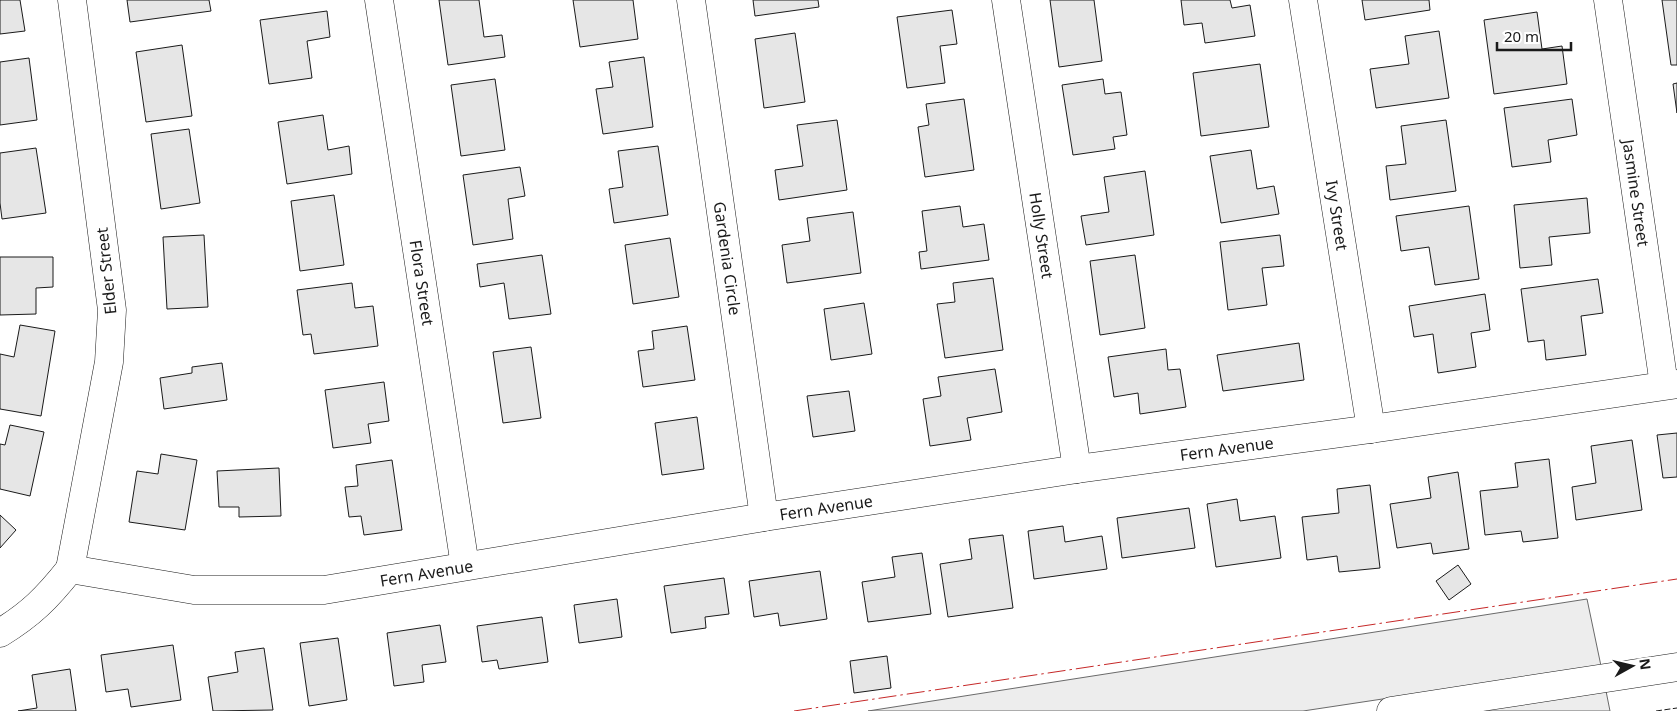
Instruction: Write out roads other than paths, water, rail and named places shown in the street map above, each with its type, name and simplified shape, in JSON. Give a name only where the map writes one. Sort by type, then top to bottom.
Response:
[{"type":"street","name":"Elder Street","points":[[70,570],[109,362],[112,310],[72,0]]},
{"type":"street","name":"Flora Street","points":[[379,0],[465,566]]},
{"type":"street","name":"Gardenia Circle","points":[[691,0],[764,517]]},
{"type":"street","name":"Holly Street","points":[[1006,0],[1077,469]]},
{"type":"street","name":"Ivy Street","points":[[1303,0],[1372,429]]},
{"type":"street","name":"Jasmine Street","points":[[1608,0],[1671,384]]},
{"type":"street","name":"Fern Avenue","points":[[70,570],[194,590],[324,590],[764,517],[1077,469],[1372,429],[1671,384]]},
{"type":"street","points":[[0,633],[25,618],[52,593],[70,570]]},
{"type":"street","points":[[1391,711],[1537,700],[1677,668]]}]
